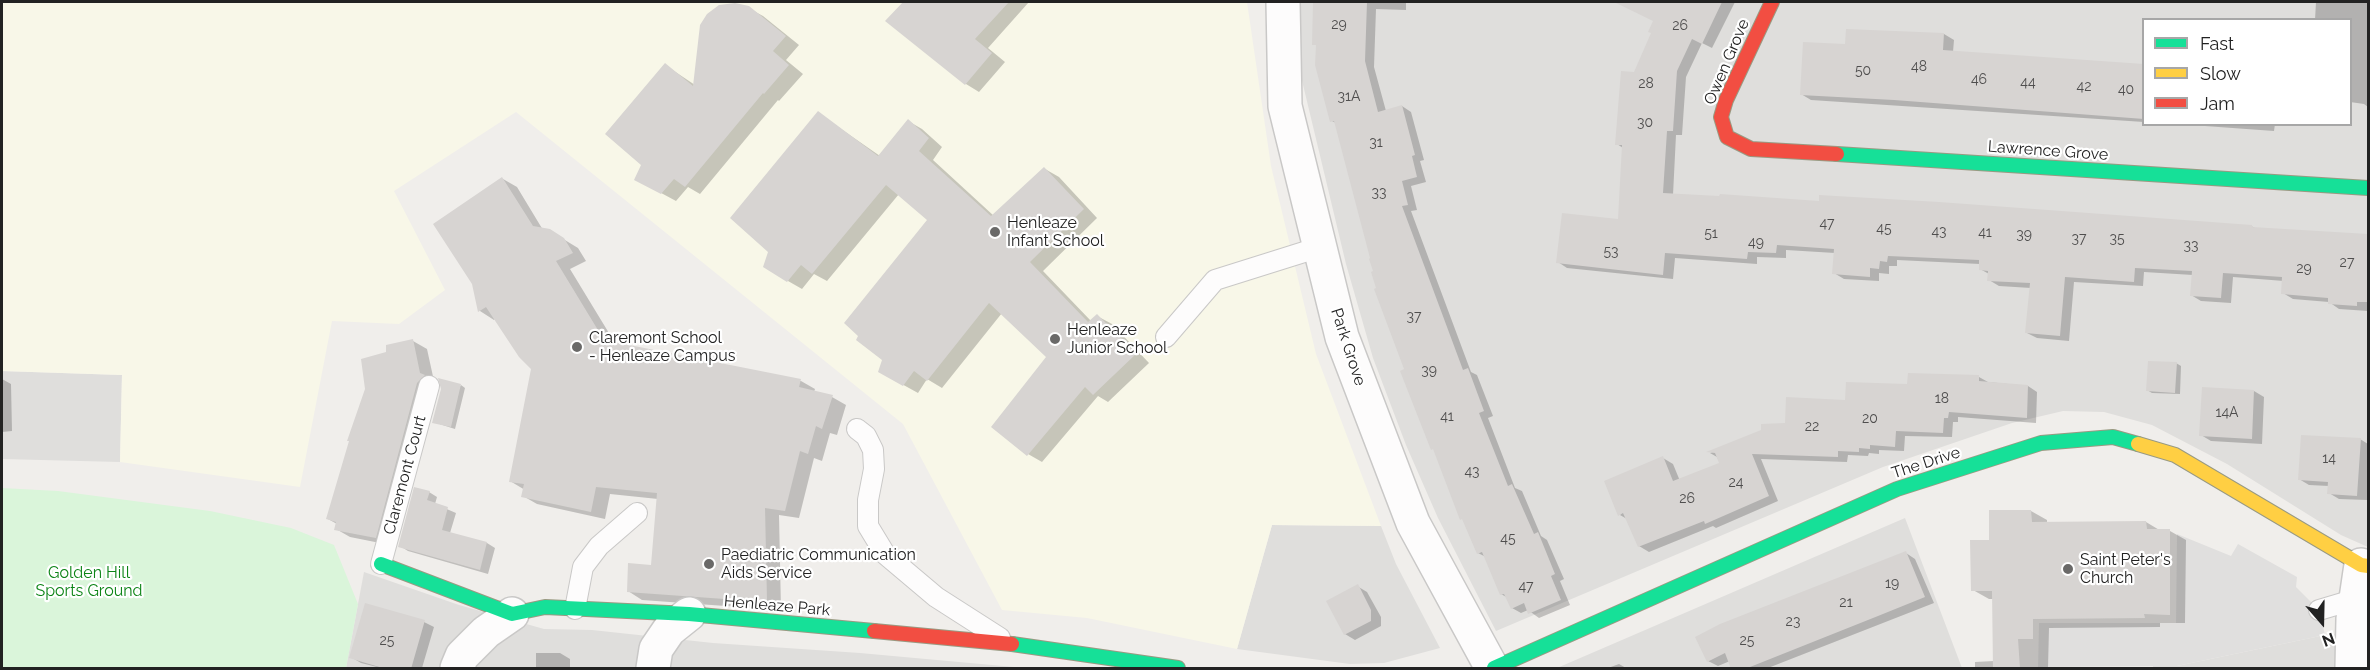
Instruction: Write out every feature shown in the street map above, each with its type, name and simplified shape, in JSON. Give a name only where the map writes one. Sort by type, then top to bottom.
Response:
[{"type":"street","name":"Park Grove","points":[[1283,2],[1286,106],[1342,337],[1413,523],[1493,669]]},
{"type":"street","name":"Owen Grove","points":[[1727,137],[1721,117],[1726,100],[1772,2]]},
{"type":"street","name":"Lawrence Grove","points":[[1727,137],[1751,149],[2368,188]]},
{"type":"street","name":"The Drive","points":[[1493,669],[1897,489],[2041,444],[2113,436],[2175,455],[2365,566]]},
{"type":"street","points":[[381,564],[512,614]]},
{"type":"street","points":[[2352,669],[2351,642],[2356,599],[2365,566]]},
{"type":"street","name":"Henleaze Park","points":[[512,614],[545,607],[689,614],[1009,645],[1178,669]]},
{"type":"street","points":[[456,669],[462,656],[486,632],[512,614]]},
{"type":"street","points":[[652,669],[656,649],[669,630],[689,614]]},
{"type":"lane","points":[[1166,337],[1215,280],[1320,247]]},
{"type":"lane","name":"Claremont Court","points":[[381,564],[429,386]]},
{"type":"lane","points":[[857,429],[866,436],[873,450],[874,469],[868,500],[868,526],[885,554],[936,597],[1009,645]]},
{"type":"lane","points":[[575,609],[583,567],[599,546],[637,513]]},
{"type":"lane","points":[[2319,610],[2356,599]]},
{"type":"shaded area","name":"Henleaze Junior School","points":[[2,2],[1247,2],[1271,166],[1316,354],[1381,526],[1272,525],[1237,649],[1087,618],[1002,610],[903,424],[516,112],[394,191],[445,290],[399,324],[332,321],[300,487],[120,462],[122,375],[2,371]]},
{"type":"shaded area","points":[[1294,2],[2368,2],[2368,547],[2341,535],[2227,464],[2152,425],[2104,412],[2063,411],[2012,423],[1883,467],[1496,631],[1438,518],[1406,445],[1373,358],[1346,264],[1293,43]]},
{"type":"shaded area","points":[[2,371],[122,375],[120,462],[2,459]]},
{"type":"shaded area","points":[[1905,518],[1962,668],[1557,668]]},
{"type":"shaded area","points":[[1272,525],[1381,526],[1396,564],[1440,648],[1384,663],[1350,664],[1237,649]]},
{"type":"shaded area","points":[[2177,534],[2231,556],[2238,544],[2297,577],[2296,587],[2319,610],[2325,635],[2177,666],[2038,667],[2039,623],[2176,623]]},
{"type":"shaded area","points":[[364,572],[459,605],[544,629],[592,630],[713,643],[1025,668],[346,668]]},
{"type":"shaded area","points":[[2368,633],[2368,668],[2153,668],[2153,666],[2177,666],[2325,635]]},
{"type":"green space","name":"Golden Hill Sports Ground","points":[[2,488],[58,491],[210,511],[291,528],[334,545],[358,604],[346,668],[2,668]]},
{"type":"building","points":[[903,2],[1009,2],[975,39],[992,53],[965,85],[885,21]]},
{"type":"building","points":[[1313,2],[1367,2],[1365,61],[1378,112],[1402,105],[1415,155],[1412,156],[1417,177],[1402,181],[1408,205],[1402,206],[1463,370],[1468,368],[1484,411],[1479,413],[1508,486],[1512,484],[1534,534],[1538,532],[1555,574],[1551,576],[1561,600],[1528,614],[1524,603],[1511,609],[1504,594],[1500,595],[1482,552],[1477,554],[1462,519],[1460,520],[1400,371],[1404,369],[1374,289],[1376,288],[1370,258],[1334,121],[1330,122],[1315,65],[1316,45],[1312,45]]},
{"type":"building","points":[[1614,2],[1722,2],[1702,44],[1692,39],[1677,71],[1673,131],[1667,131],[1663,193],[1719,196],[1720,194],[1819,201],[1819,195],[2368,234],[2368,302],[2357,302],[2357,306],[2328,304],[2328,298],[2281,294],[2282,277],[2223,273],[2221,298],[2190,296],[2192,271],[2135,268],[2134,282],[2065,277],[2060,336],[2025,333],[2030,283],[1987,281],[1988,271],[1979,270],[1979,260],[1888,256],[1887,262],[1880,261],[1879,269],[1870,268],[1870,277],[1832,274],[1834,249],[1777,245],[1776,253],[1748,252],[1747,259],[1665,253],[1663,275],[1556,263],[1562,213],[1618,219],[1622,145],[1615,145],[1621,71],[1634,72],[1651,33],[1648,32],[1653,21]]},
{"type":"building","points":[[735,3],[749,6],[786,36],[773,51],[789,65],[685,187],[674,179],[661,194],[634,180],[641,165],[605,134],[665,63],[693,86],[700,25],[707,14],[719,5]]},
{"type":"building","points":[[1846,29],[1944,33],[1943,50],[2142,64],[2142,119],[1800,95],[1803,42],[1845,44]]},
{"type":"building","name":"Henleaze Infant School","points":[[818,111],[878,156],[908,119],[929,138],[919,151],[991,216],[1044,167],[1084,209],[1030,262],[1088,322],[1097,314],[1136,354],[1093,395],[1085,387],[1027,456],[991,427],[1046,357],[989,303],[927,381],[914,371],[903,386],[878,372],[882,360],[856,340],[858,336],[844,323],[927,220],[886,185],[812,274],[801,265],[787,282],[763,267],[768,252],[730,218]]},
{"type":"building","name":"Claremont School - Henleaze Campus","points":[[502,177],[533,226],[550,229],[564,238],[573,253],[556,261],[604,340],[801,379],[799,387],[833,395],[822,429],[816,426],[808,454],[800,451],[785,511],[765,508],[767,602],[627,592],[628,563],[651,565],[657,493],[596,487],[591,512],[521,497],[524,484],[509,482],[531,369],[519,357],[486,307],[478,312],[472,284],[433,224]]},
{"type":"building","points":[[413,339],[420,373],[425,375],[417,383],[376,538],[334,530],[336,522],[326,519],[349,441],[347,441],[365,389],[361,359],[386,352],[386,345]]},
{"type":"building","points":[[2148,361],[2177,362],[2175,393],[2146,391]]},
{"type":"building","points":[[1908,373],[1979,375],[1979,381],[2028,385],[2027,418],[1949,412],[1948,418],[1944,418],[1943,433],[1896,431],[1895,447],[1870,445],[1870,449],[1859,448],[1859,452],[1838,451],[1838,457],[1752,454],[1769,496],[1705,524],[1704,521],[1638,547],[1623,513],[1618,516],[1604,481],[1663,456],[1673,481],[1719,463],[1715,453],[1706,452],[1761,430],[1761,424],[1785,423],[1786,397],[1845,400],[1846,382],[1907,384]]},
{"type":"building","points":[[438,378],[461,384],[451,427],[432,423],[441,389]]},
{"type":"building","points":[[2202,387],[2254,390],[2252,439],[2199,436]]},
{"type":"building","points":[[2301,435],[2361,438],[2357,496],[2327,494],[2328,482],[2298,480]]},
{"type":"building","points":[[414,487],[430,491],[427,500],[448,507],[442,530],[487,542],[480,570],[398,547]]},
{"type":"building","name":"Saint Peter's Church","points":[[1989,510],[2031,510],[2032,522],[2146,521],[2147,529],[2170,529],[2170,615],[2144,614],[2145,618],[2033,619],[2033,639],[2018,639],[2020,669],[1993,669],[1992,591],[1971,591],[1970,540],[1989,540]]},
{"type":"building","points":[[1906,551],[1925,597],[1745,669],[1731,669],[1725,653],[1707,662],[1695,637],[1720,624]]},
{"type":"building","points":[[1358,584],[1371,610],[1371,621],[1344,635],[1326,601]]},
{"type":"building","points":[[365,603],[425,620],[411,669],[386,669],[349,658]]},
{"type":"traffic: fast","points":[[1837,154],[2368,188]]},
{"type":"traffic: fast","points":[[1494,668],[1897,489],[2041,443],[2113,437],[2138,444]]},
{"type":"traffic: fast","points":[[381,564],[512,614],[545,607],[689,614],[874,631]]},
{"type":"traffic: fast","points":[[1012,644],[1178,668]]},
{"type":"traffic: slow","points":[[2138,444],[2175,455],[2361,565],[2368,566]]},
{"type":"traffic: jam","points":[[1772,2],[1726,100],[1721,117],[1727,137],[1751,149],[1837,154]]},
{"type":"traffic: jam","points":[[874,631],[1012,644]]},
{"type":"place","name":"Henleaze Infant School","points":[[995,232]]},
{"type":"place","name":"Henleaze Junior School","points":[[1055,339]]},
{"type":"place","name":"Claremont School - Henleaze Campus","points":[[577,347]]},
{"type":"place","name":"Paediatric Communication Aids Service","points":[[709,564]]},
{"type":"place","name":"Saint Peter's Church","points":[[2068,569]]}]
